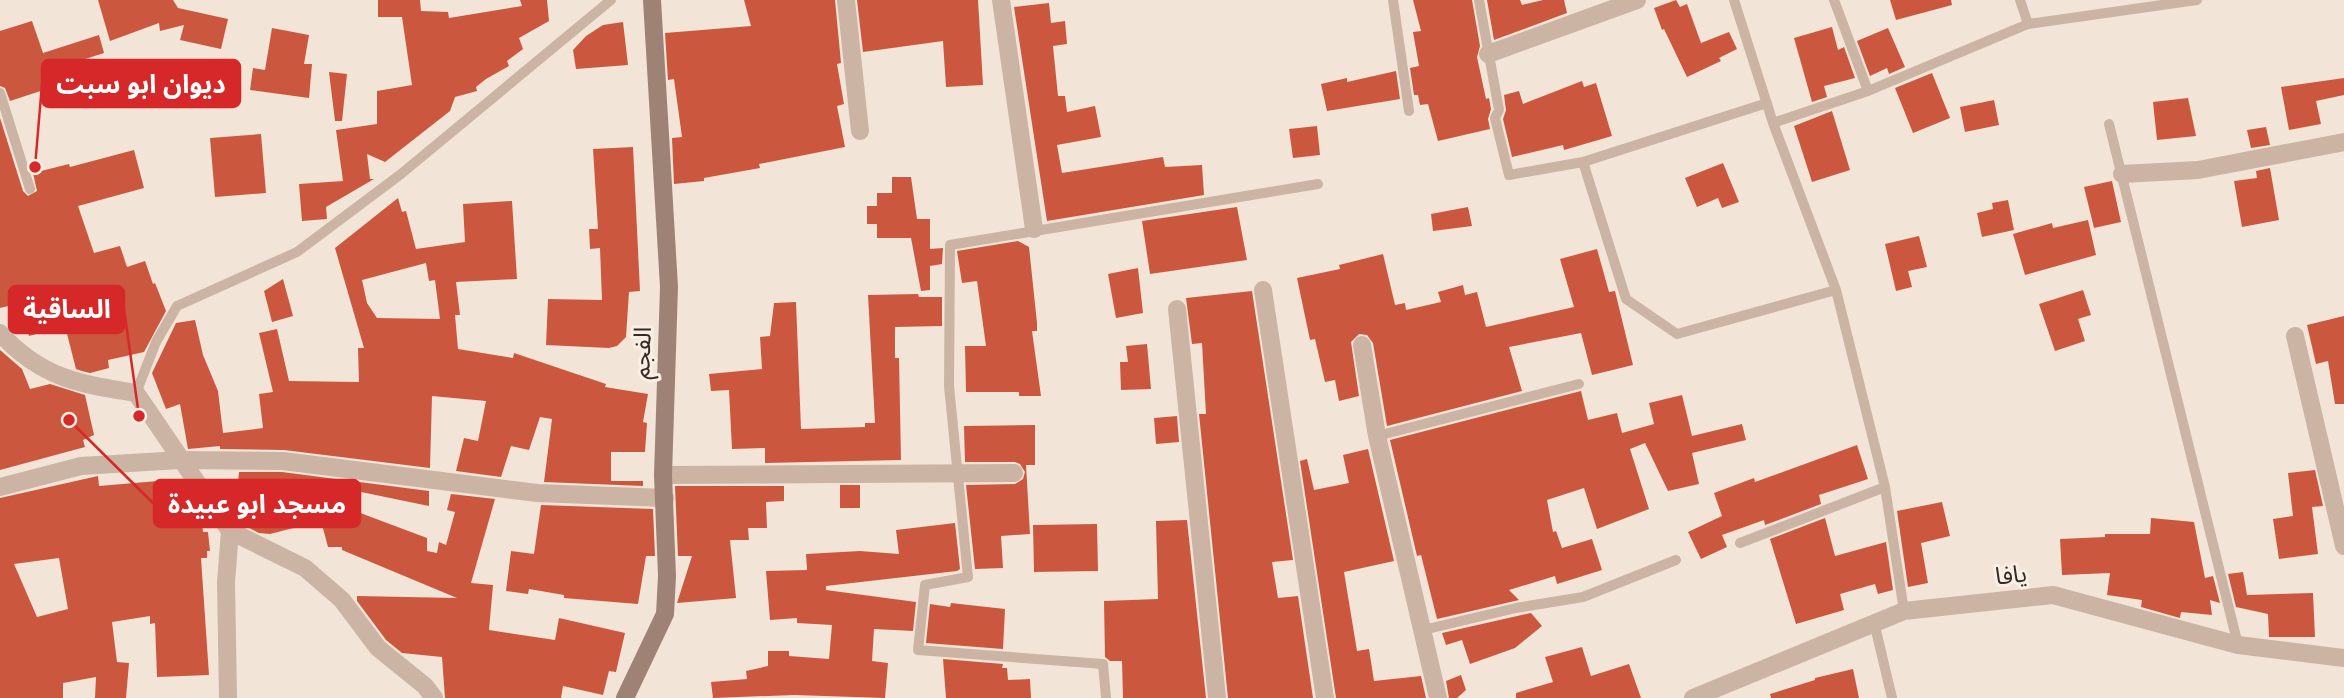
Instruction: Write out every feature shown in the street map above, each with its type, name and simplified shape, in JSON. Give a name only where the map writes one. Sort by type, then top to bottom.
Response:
[{"type":"main road","name":"الفجم","points":[[625,698],[665,614],[663,475],[668,287],[652,0]]},
{"type":"street","points":[[846,0],[860,131]]},
{"type":"street","points":[[1001,0],[1034,229]]},
{"type":"street","points":[[1488,54],[1637,0]]},
{"type":"street","points":[[2122,174],[2198,170],[2344,142]]},
{"type":"street","points":[[1263,290],[1325,698]]},
{"type":"street","points":[[1177,309],[1217,698]]},
{"type":"street","points":[[2295,336],[2344,546]]},
{"type":"street","points":[[3,341],[35,365],[57,376],[79,384],[136,393],[230,531],[305,568],[342,600],[378,648],[425,686],[433,698]]},
{"type":"street","points":[[1362,345],[1377,436],[1438,698]]},
{"type":"street","points":[[0,487],[81,466],[180,460],[283,461],[537,493],[665,498]]},
{"type":"street","points":[[663,475],[1014,473]]},
{"type":"street","points":[[228,698],[226,582],[230,531]]},
{"type":"street","name":"يافا","points":[[1693,698],[1904,611],[2053,595],[2238,645],[2344,657]]},
{"type":"lane","points":[[136,393],[156,342],[177,306],[297,252],[401,174],[611,0]]},
{"type":"lane","points":[[1393,0],[1409,111]]},
{"type":"lane","points":[[1479,0],[1499,110],[1495,118],[1509,175],[1583,162],[1767,103]]},
{"type":"lane","points":[[1734,0],[1773,123],[1836,290],[1885,487],[1904,611]]},
{"type":"lane","points":[[1834,0],[1868,91]]},
{"type":"lane","points":[[2020,0],[2028,24]]},
{"type":"lane","points":[[1773,123],[1868,91],[2028,24],[2197,0]]},
{"type":"lane","points":[[0,93],[30,189]]},
{"type":"lane","points":[[2109,124],[2238,645]]},
{"type":"lane","points":[[1583,162],[1626,299],[1678,334],[1836,290]]},
{"type":"lane","points":[[1106,698],[1103,664],[918,650],[925,585],[968,577],[949,386],[950,245],[1318,184]]},
{"type":"lane","points":[[1377,436],[1579,384]]},
{"type":"lane","points":[[1740,543],[1885,487]]},
{"type":"lane","points":[[1423,630],[1516,608],[1583,597],[1676,560]]},
{"type":"lane","points":[[1874,622],[1892,698]]},
{"type":"building","points":[[98,0],[173,0],[178,8],[228,19],[221,49],[180,40],[184,25],[160,31],[159,23],[110,41]]},
{"type":"building","points":[[378,0],[420,0],[421,11],[448,12],[449,18],[522,6],[520,0],[547,0],[549,21],[519,38],[523,49],[507,61],[509,66],[486,79],[476,87],[477,91],[455,97],[450,111],[385,162],[367,154],[370,179],[374,179],[326,207],[327,219],[302,221],[299,184],[343,181],[336,130],[377,124],[377,91],[412,85],[402,17],[378,17]]},
{"type":"building","points":[[744,0],[835,0],[841,63],[837,64],[844,104],[837,106],[845,147],[759,164],[760,168],[704,178],[704,181],[674,184],[672,138],[682,137],[674,79],[668,80],[665,33],[751,26]]},
{"type":"building","points":[[857,0],[978,0],[983,85],[946,87],[943,41],[863,52]]},
{"type":"building","points":[[1413,0],[1472,0],[1480,46],[1477,57],[1486,99],[1489,98],[1491,109],[1488,119],[1490,129],[1438,141],[1428,104],[1420,105],[1418,95],[1414,95],[1410,68],[1419,66],[1413,32],[1421,31]]},
{"type":"building","points":[[1487,0],[1520,0],[1522,5],[1543,0],[1564,0],[1567,13],[1494,40]]},
{"type":"building","points":[[1676,0],[1680,7],[1687,4],[1701,43],[1729,32],[1737,49],[1719,58],[1721,61],[1687,77],[1664,29],[1662,30],[1654,8]]},
{"type":"building","points":[[1890,0],[1951,0],[1952,5],[1896,20]]},
{"type":"building","points":[[1049,3],[1051,23],[1065,21],[1067,44],[1053,46],[1058,96],[1065,96],[1067,112],[1095,106],[1101,137],[1057,145],[1062,173],[1163,157],[1165,167],[1202,165],[1204,195],[1047,221],[1014,7]]},
{"type":"building","points":[[32,21],[43,53],[99,35],[104,53],[57,68],[62,84],[10,101],[5,88],[0,86],[0,31]]},
{"type":"building","points":[[623,22],[628,65],[576,69],[573,50],[586,36],[603,25]]},
{"type":"building","points":[[1832,27],[1838,50],[1844,47],[1855,78],[1824,86],[1827,97],[1812,102],[1794,38]]},
{"type":"building","points":[[272,28],[309,35],[304,64],[312,64],[309,98],[250,90],[253,68],[265,70]]},
{"type":"building","points":[[1888,28],[1905,67],[1889,74],[1887,68],[1870,76],[1857,41]]},
{"type":"building","points":[[1396,71],[1400,99],[1327,111],[1321,84],[1347,78],[1347,82]]},
{"type":"building","points":[[329,72],[347,74],[342,121],[335,121]]},
{"type":"building","points":[[1932,73],[1950,118],[1913,133],[1895,88]]},
{"type":"building","points":[[2344,78],[2344,95],[2316,101],[2321,124],[2289,130],[2281,87]]},
{"type":"building","points":[[1582,81],[1584,87],[1596,83],[1612,136],[1564,150],[1563,145],[1512,157],[1503,119],[1506,110],[1504,95],[1519,91],[1523,104]]},
{"type":"building","points":[[2188,98],[2196,136],[2157,140],[2153,102]]},
{"type":"building","points":[[1994,100],[1999,125],[1965,132],[1960,107]]},
{"type":"building","points":[[1832,111],[1850,170],[1812,182],[1794,126]]},
{"type":"building","points":[[0,118],[23,191],[28,196],[37,191],[33,173],[69,164],[70,167],[134,150],[144,188],[78,206],[94,253],[120,246],[127,267],[145,261],[153,284],[155,283],[166,311],[144,352],[108,360],[109,368],[90,373],[82,371],[76,369],[65,326],[29,336],[21,303],[0,308]]},
{"type":"building","points":[[1317,126],[1320,155],[1293,158],[1289,129]]},
{"type":"building","points":[[2266,127],[2270,145],[2251,148],[2247,130]]},
{"type":"building","points":[[261,134],[266,193],[215,197],[210,138]]},
{"type":"building","points":[[633,147],[640,291],[629,292],[626,337],[617,346],[609,348],[546,345],[548,299],[602,300],[600,248],[590,249],[589,229],[598,229],[593,149]]},
{"type":"building","points":[[1723,163],[1739,202],[1722,208],[1718,198],[1697,207],[1685,178]]},
{"type":"building","points":[[2270,168],[2279,220],[2242,227],[2234,181],[2257,178],[2256,171]]},
{"type":"building","points":[[892,177],[911,177],[917,219],[930,219],[930,249],[943,248],[942,264],[930,266],[930,290],[921,291],[911,238],[877,238],[877,224],[867,224],[867,206],[877,206],[877,193],[892,193]]},
{"type":"building","points":[[2112,181],[2121,222],[2094,228],[2084,187]]},
{"type":"building","points":[[398,198],[402,212],[406,211],[416,249],[465,242],[463,204],[512,201],[517,279],[456,282],[460,315],[455,315],[458,349],[513,358],[514,353],[606,384],[605,387],[648,394],[643,422],[647,423],[645,452],[611,452],[611,481],[643,481],[643,486],[544,482],[552,419],[540,417],[529,450],[511,446],[501,477],[456,471],[464,438],[478,441],[486,401],[432,396],[430,468],[284,450],[220,449],[220,446],[188,449],[180,404],[166,409],[152,373],[176,323],[195,320],[203,355],[218,391],[223,433],[263,428],[259,394],[273,392],[259,333],[277,329],[289,381],[359,382],[358,348],[364,348],[335,248]],"holes":[[[426,263],[429,281],[435,280],[440,319],[377,318],[367,303],[362,280]]]},
{"type":"building","points":[[2008,200],[2014,230],[1982,237],[1977,213],[1993,209],[1992,203]]},
{"type":"building","points":[[1237,207],[1247,260],[1150,274],[1142,221]]},
{"type":"building","points":[[1468,207],[1472,226],[1433,231],[1431,214]]},
{"type":"building","points":[[2088,220],[2096,255],[2025,275],[2013,234],[2052,223],[2053,228]]},
{"type":"building","points":[[1919,236],[1927,267],[1908,271],[1912,287],[1896,291],[1885,244]]},
{"type":"building","points":[[1018,241],[1029,247],[1037,323],[1037,331],[1032,331],[1041,396],[1019,396],[1019,392],[966,392],[965,346],[986,346],[977,281],[962,283],[957,251]]},
{"type":"building","points":[[1597,249],[1609,292],[1615,291],[1633,365],[1592,375],[1581,333],[1509,347],[1522,391],[1387,426],[1373,343],[1367,335],[1359,334],[1351,342],[1359,396],[1339,401],[1335,380],[1325,382],[1315,339],[1310,340],[1297,278],[1340,269],[1339,265],[1383,254],[1395,305],[1405,303],[1406,310],[1441,302],[1438,292],[1463,285],[1465,295],[1477,292],[1486,327],[1574,307],[1560,259]]},
{"type":"building","points":[[1138,268],[1143,313],[1116,318],[1108,274]]},
{"type":"building","points":[[283,279],[293,316],[272,322],[264,291]]},
{"type":"building","points":[[2083,290],[2091,315],[2078,319],[2085,341],[2055,351],[2039,304]]},
{"type":"building","points":[[1252,291],[1293,560],[1272,562],[1278,598],[1298,596],[1313,698],[1228,698],[1199,414],[1206,414],[1202,343],[1192,344],[1186,298]]},
{"type":"building","points":[[918,294],[919,297],[942,297],[942,326],[895,327],[895,358],[899,358],[901,460],[765,463],[765,448],[732,449],[729,390],[711,391],[709,374],[762,369],[760,337],[770,336],[774,303],[796,302],[801,429],[865,427],[865,423],[875,423],[868,295]]},
{"type":"building","points":[[2344,316],[2344,404],[2335,404],[2328,361],[2316,364],[2307,325]]},
{"type":"building","points":[[1147,344],[1151,389],[1121,390],[1120,362],[1128,362],[1126,346]]},
{"type":"building","points":[[0,350],[22,369],[30,389],[50,384],[85,395],[94,435],[83,440],[85,447],[0,470]]},
{"type":"building","points":[[1581,391],[1588,420],[1617,413],[1622,433],[1654,424],[1649,403],[1682,395],[1692,436],[1742,424],[1746,440],[1692,453],[1699,484],[1668,491],[1645,443],[1630,449],[1649,509],[1597,529],[1584,488],[1547,500],[1553,532],[1556,531],[1562,548],[1592,539],[1602,570],[1557,584],[1555,576],[1509,590],[1519,600],[1437,619],[1421,555],[1417,556],[1390,440]]},
{"type":"building","points":[[1177,416],[1179,442],[1156,444],[1154,418]]},
{"type":"building","points":[[1035,425],[1035,465],[1026,465],[1030,534],[1001,536],[1003,568],[975,569],[966,485],[1015,484],[1023,479],[1025,472],[1020,464],[1015,462],[965,462],[964,426]]},
{"type":"building","points":[[1857,445],[1868,479],[1819,495],[1821,504],[1765,525],[1764,520],[1722,535],[1727,547],[1701,559],[1688,532],[1722,516],[1714,493],[1754,478],[1755,482]]},
{"type":"building","points":[[1368,449],[1394,561],[1344,572],[1357,651],[1369,649],[1374,681],[1421,676],[1426,698],[1336,698],[1300,461],[1307,459],[1314,490],[1349,483],[1343,455]]},
{"type":"building","points":[[2315,470],[2323,506],[2312,507],[2318,554],[2279,559],[2273,519],[2293,516],[2288,473]]},
{"type":"building","points":[[239,472],[282,472],[429,491],[429,506],[327,485],[323,499],[427,538],[427,551],[437,553],[439,542],[446,545],[455,512],[447,510],[451,494],[495,499],[471,583],[493,585],[489,630],[555,640],[559,618],[625,633],[616,672],[609,671],[603,695],[563,686],[561,698],[445,698],[442,657],[402,653],[386,640],[357,601],[357,596],[457,598],[342,550],[342,547],[328,547],[321,521],[270,534],[259,533],[238,522],[235,518]]},
{"type":"building","points":[[98,476],[99,486],[158,481],[160,497],[191,494],[192,513],[201,513],[203,532],[208,532],[210,551],[207,551],[207,558],[201,558],[209,675],[157,677],[155,623],[150,624],[150,616],[112,622],[117,662],[129,663],[126,698],[95,698],[96,677],[63,683],[63,698],[0,698],[0,498]],"holes":[[[59,558],[68,609],[37,617],[14,564]]]},
{"type":"building","points":[[840,485],[860,485],[860,508],[840,508]]},
{"type":"building","points":[[675,486],[784,486],[784,501],[766,502],[767,528],[748,528],[749,540],[730,540],[736,598],[677,603],[692,556],[678,556]]},
{"type":"building","points":[[1942,502],[1950,536],[1921,543],[1928,583],[1908,587],[1897,511]]},
{"type":"building","points":[[541,505],[653,509],[655,556],[646,556],[638,604],[564,598],[564,595],[529,589],[528,594],[506,591],[511,551],[534,554]]},
{"type":"building","points":[[1825,518],[1835,556],[1886,542],[1893,590],[1878,594],[1875,584],[1840,594],[1844,610],[1796,624],[1770,539]]},
{"type":"building","points":[[2151,518],[2194,522],[2205,578],[2213,576],[2220,603],[2210,600],[2212,615],[2181,612],[2180,618],[2141,607],[2142,600],[2107,595],[2110,573],[2062,575],[2060,539],[2105,537],[2105,534],[2150,534]]},
{"type":"building","points":[[1187,520],[1206,698],[1123,698],[1122,661],[1110,661],[1105,657],[1104,601],[1158,599],[1156,521]]},
{"type":"building","points":[[955,523],[960,569],[957,571],[826,586],[826,590],[916,602],[913,631],[874,629],[872,661],[888,663],[885,698],[794,695],[713,698],[711,682],[747,679],[746,671],[768,666],[768,651],[789,651],[789,656],[829,659],[832,625],[797,623],[797,618],[770,620],[766,571],[807,570],[806,554],[860,551],[899,554],[896,530]]},
{"type":"building","points":[[1097,524],[1098,571],[1034,572],[1033,525]]},
{"type":"building","points":[[2243,572],[2247,595],[2313,593],[2315,637],[2269,637],[2268,614],[2236,607],[2228,574]]},
{"type":"building","points":[[951,603],[1005,609],[1003,649],[926,643],[930,604],[950,607]]},
{"type":"building","points":[[1531,613],[1542,626],[1515,648],[1470,664],[1462,640],[1446,645],[1442,633]]},
{"type":"building","points":[[1582,647],[1591,676],[1629,664],[1641,698],[1516,698],[1516,693],[1553,682],[1545,657]]},
{"type":"building","points":[[943,659],[1003,664],[1002,668],[1007,668],[1008,680],[1030,679],[1031,698],[946,698]]},
{"type":"building","points":[[1853,669],[1859,698],[1771,698],[1770,694],[1815,678]]},
{"type":"building","points":[[1461,675],[1466,690],[1457,698],[1449,698],[1446,681]]},
{"type":"place","name":"ديوان ابو سبت","points":[[35,167]]},
{"type":"place","name":"الساقية","points":[[139,416]]},
{"type":"place","name":"مسجد ابو عبيدة","points":[[69,420]]}]
